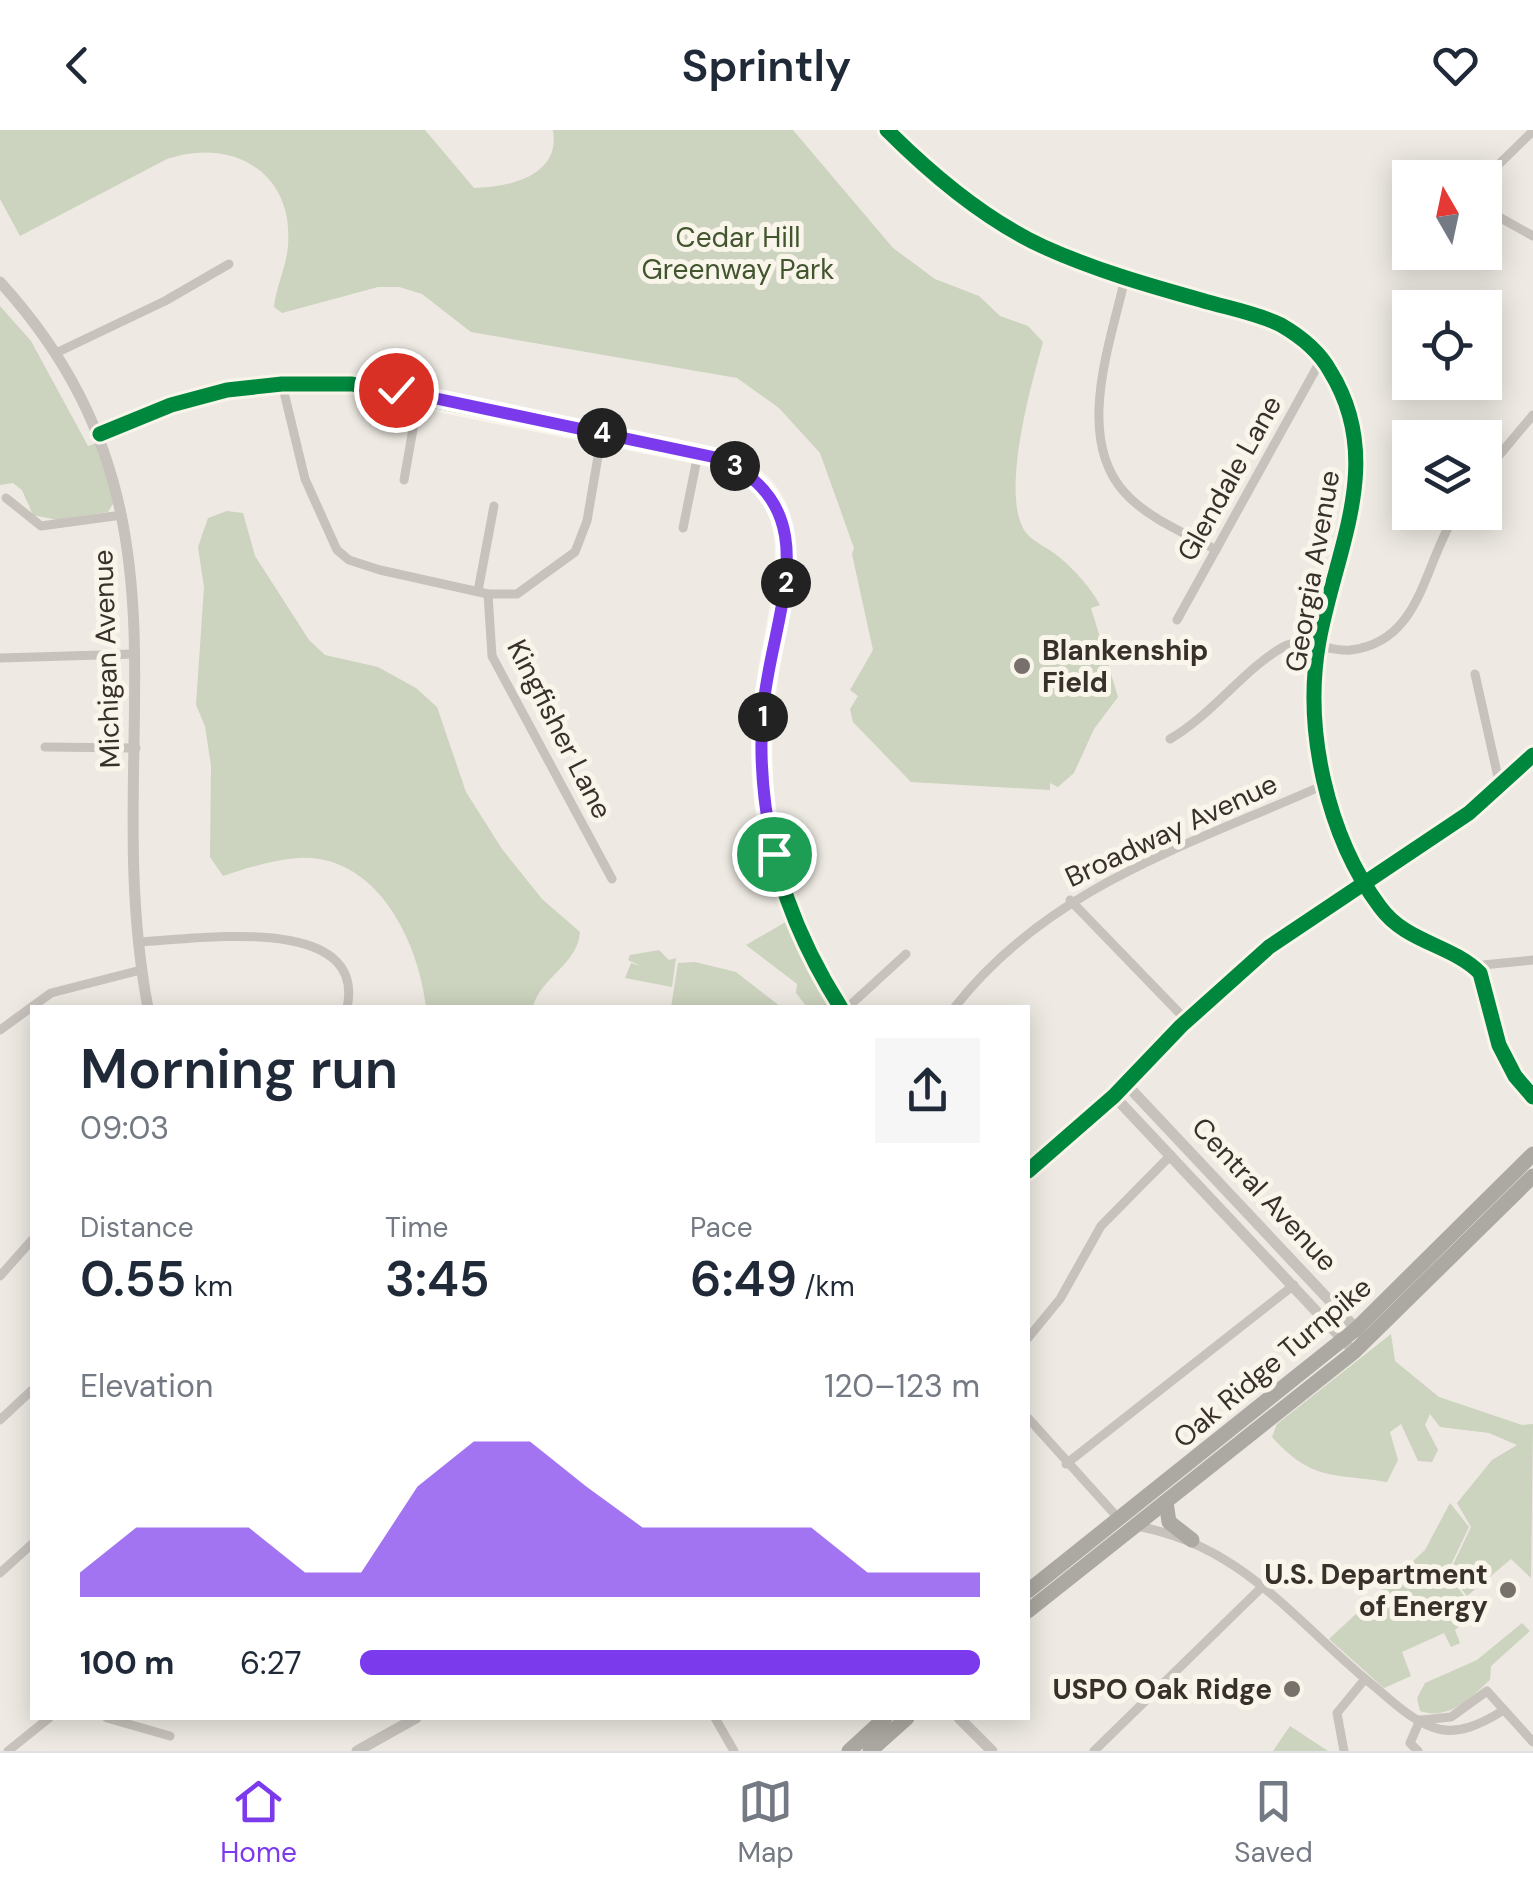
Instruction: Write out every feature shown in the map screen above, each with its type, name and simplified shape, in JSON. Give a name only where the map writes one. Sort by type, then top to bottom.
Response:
[{"type":"highway","name":"Oak Ridge Turnpike","points":[[1030,1590],[1126,1522],[1355,1340],[1533,1154]]},
{"type":"highway","name":"Oak Ridge Turnpike","points":[[1030,1609],[1126,1522],[1166,1502],[1355,1340],[1533,1176]]},
{"type":"highway","points":[[1166,1502],[1169,1522],[1192,1540]]},
{"type":"highway","points":[[849,1751],[884,1720]]},
{"type":"highway","points":[[870,1751],[906,1720]]},
{"type":"street","name":"Georgia Avenue","points":[[887,130],[927,169],[989,215],[1039,245],[1124,278],[1272,322],[1322,358],[1346,403],[1358,479],[1351,526],[1318,646],[1315,702],[1326,784],[1340,832],[1381,909],[1404,931],[1473,966]]},
{"type":"street","points":[[1502,161],[1533,130]]},
{"type":"street","points":[[1502,219],[1533,236]]},
{"type":"street","points":[[58,352],[165,301],[229,264]]},
{"type":"street","points":[[1124,278],[1100,404],[1099,428],[1107,466],[1139,505],[1216,550]]},
{"type":"street","name":"Michigan Avenue","points":[[0,282],[58,352],[100,434],[124,514],[133,586],[139,942],[147,1005]]},
{"type":"street","name":"Glendale Lane","points":[[1177,620],[1322,358]]},
{"type":"street","points":[[100,434],[181,402],[227,390],[282,384],[361,384],[698,454],[737,467],[755,480],[774,502],[786,531],[788,568],[764,704],[766,809],[794,918],[842,1005]]},
{"type":"street","points":[[282,384],[305,480],[337,550],[349,560],[380,570],[483,592],[517,594],[575,552],[588,521],[602,434]]},
{"type":"street","points":[[404,480],[419,395]]},
{"type":"street","points":[[1502,452],[1533,416]]},
{"type":"street","points":[[683,528],[698,454]]},
{"type":"street","points":[[6,498],[41,526],[124,514]]},
{"type":"street","name":"Kingfisher Lane","points":[[494,506],[483,592],[492,656],[612,880]]},
{"type":"street","points":[[1170,740],[1212,711],[1281,648],[1301,642],[1341,651],[1364,648],[1400,630],[1448,530]]},
{"type":"street","points":[[0,658],[134,654]]},
{"type":"street","points":[[1474,674],[1500,786]]},
{"type":"street","points":[[45,746],[136,748]]},
{"type":"street","points":[[1030,1168],[1114,1096],[1187,1021],[1268,947],[1440,834],[1533,755]]},
{"type":"street","name":"Broadway Avenue","points":[[957,1005],[1002,953],[1070,900],[1326,784]]},
{"type":"street","points":[[1070,900],[1187,1021]]},
{"type":"street","points":[[139,942],[310,942],[334,958],[344,973],[348,1005]]},
{"type":"street","points":[[847,1005],[906,954]]},
{"type":"street","points":[[1473,966],[1533,960]]},
{"type":"street","points":[[1473,966],[1486,982],[1494,1030],[1506,1061],[1533,1097]]},
{"type":"street","points":[[32,1005],[51,993],[141,970]]},
{"type":"street","points":[[2,1024],[30,1006]]},
{"type":"street","name":"Central Avenue","points":[[1125,1084],[1306,1273],[1355,1340]]},
{"type":"street","name":"Central Avenue","points":[[1114,1096],[1294,1285],[1355,1340]]},
{"type":"street","points":[[1136,1119],[1148,1106]]},
{"type":"street","points":[[1030,1336],[1060,1299],[1101,1226],[1183,1144]]},
{"type":"street","points":[[1248,1237],[1260,1225]]},
{"type":"street","points":[[0,1276],[30,1242]]},
{"type":"street","points":[[1066,1464],[1306,1273]]},
{"type":"street","points":[[0,1420],[30,1392]]},
{"type":"street","points":[[1030,1420],[1066,1464],[1126,1522],[1192,1540],[1238,1565],[1365,1679],[1432,1728],[1461,1729],[1504,1710]]},
{"type":"street","points":[[0,1573],[30,1546]]},
{"type":"street","points":[[1094,1751],[1262,1587]]},
{"type":"street","points":[[1344,1751],[1337,1713],[1365,1679]]},
{"type":"street","points":[[1420,1720],[1451,1717],[1487,1691],[1533,1742]]},
{"type":"street","points":[[8,1751],[47,1720]]},
{"type":"street","points":[[114,1720],[170,1736]]},
{"type":"street","points":[[357,1751],[412,1720]]},
{"type":"street","points":[[716,1720],[734,1751]]},
{"type":"street","points":[[961,1720],[992,1751]]},
{"type":"street","points":[[1418,1751],[1410,1744],[1420,1720]]},
{"type":"green space","name":"Cedar Hill Greenway Park","points":[[0,130],[425,130],[474,188],[516,181],[541,168],[553,146],[553,130],[793,130],[893,248],[935,279],[979,296],[1000,316],[1028,326],[1043,342],[1016,468],[1019,517],[1027,534],[1071,567],[1100,605],[1091,608],[1118,697],[1094,729],[1074,773],[1058,787],[1050,783],[1050,790],[911,782],[853,722],[850,709],[858,696],[850,690],[873,650],[852,554],[854,548],[820,453],[779,408],[737,378],[471,332],[422,294],[399,287],[378,287],[282,313],[274,307],[288,245],[281,198],[254,166],[235,157],[191,153],[167,159],[20,236],[0,199]]},
{"type":"green space","points":[[0,306],[31,341],[88,446],[97,443],[114,502],[108,512],[57,520],[33,515],[22,490],[13,483],[0,485]]},
{"type":"green space","points":[[227,511],[243,513],[255,556],[309,640],[325,655],[378,667],[416,688],[437,707],[466,792],[502,849],[542,899],[580,932],[573,953],[534,1005],[426,1005],[422,982],[403,930],[371,886],[350,870],[326,860],[298,858],[223,876],[210,857],[211,766],[205,726],[196,705],[204,587],[198,547],[208,518]]},
{"type":"green space","points":[[789,920],[834,1005],[805,1005],[796,993],[797,984],[746,945]]},
{"type":"green space","points":[[659,950],[669,960],[676,958],[672,987],[625,978],[631,963],[641,966],[628,960],[630,955]]},
{"type":"green space","points":[[695,962],[736,972],[778,1005],[671,1005],[678,963]]},
{"type":"green space","points":[[1391,1334],[1395,1361],[1439,1397],[1522,1425],[1533,1424],[1531,1578],[1511,1559],[1467,1596],[1449,1573],[1471,1527],[1457,1503],[1492,1460],[1517,1445],[1489,1433],[1440,1427],[1430,1414],[1425,1425],[1438,1450],[1432,1462],[1418,1461],[1401,1424],[1390,1432],[1398,1460],[1387,1482],[1311,1468],[1272,1437],[1277,1424]]},
{"type":"green space","points":[[1450,1503],[1469,1527],[1447,1573],[1476,1612],[1455,1630],[1460,1643],[1451,1647],[1444,1633],[1402,1652],[1411,1676],[1384,1688],[1329,1639],[1425,1550]]},
{"type":"green space","points":[[1522,1623],[1530,1631],[1491,1666],[1490,1680],[1475,1694],[1450,1710],[1420,1711],[1417,1698],[1425,1683],[1477,1660]]},
{"type":"green space","points":[[1290,1726],[1328,1751],[1273,1751]]},
{"type":"cycle path","points":[[887,130],[960,195],[1022,236],[1102,270],[1272,321],[1302,339],[1326,364],[1346,405],[1356,471],[1315,674],[1317,745],[1333,815],[1362,879],[1391,919],[1480,973],[1499,1045],[1515,1076],[1533,1097]]},
{"type":"cycle path","points":[[100,434],[171,405],[227,390],[282,384],[352,384],[703,455],[739,468],[764,487],[778,511],[785,567],[763,724],[766,816],[788,901],[839,1005]]},
{"type":"cycle path","points":[[1030,1169],[1114,1096],[1181,1026],[1269,947],[1469,813],[1533,755]]},
{"type":"place","name":"Blankenship Field","points":[[1022,666]]},
{"type":"place","name":"U.S. Department of Energy","points":[[1508,1590]]},
{"type":"place","name":"USPO Oak Ridge","points":[[1292,1689]]},
{"type":"route","points":[[396,390],[718,458],[746,472],[768,494],[786,531],[788,549],[787,578],[765,693],[762,730],[763,786],[774,854]]}]
